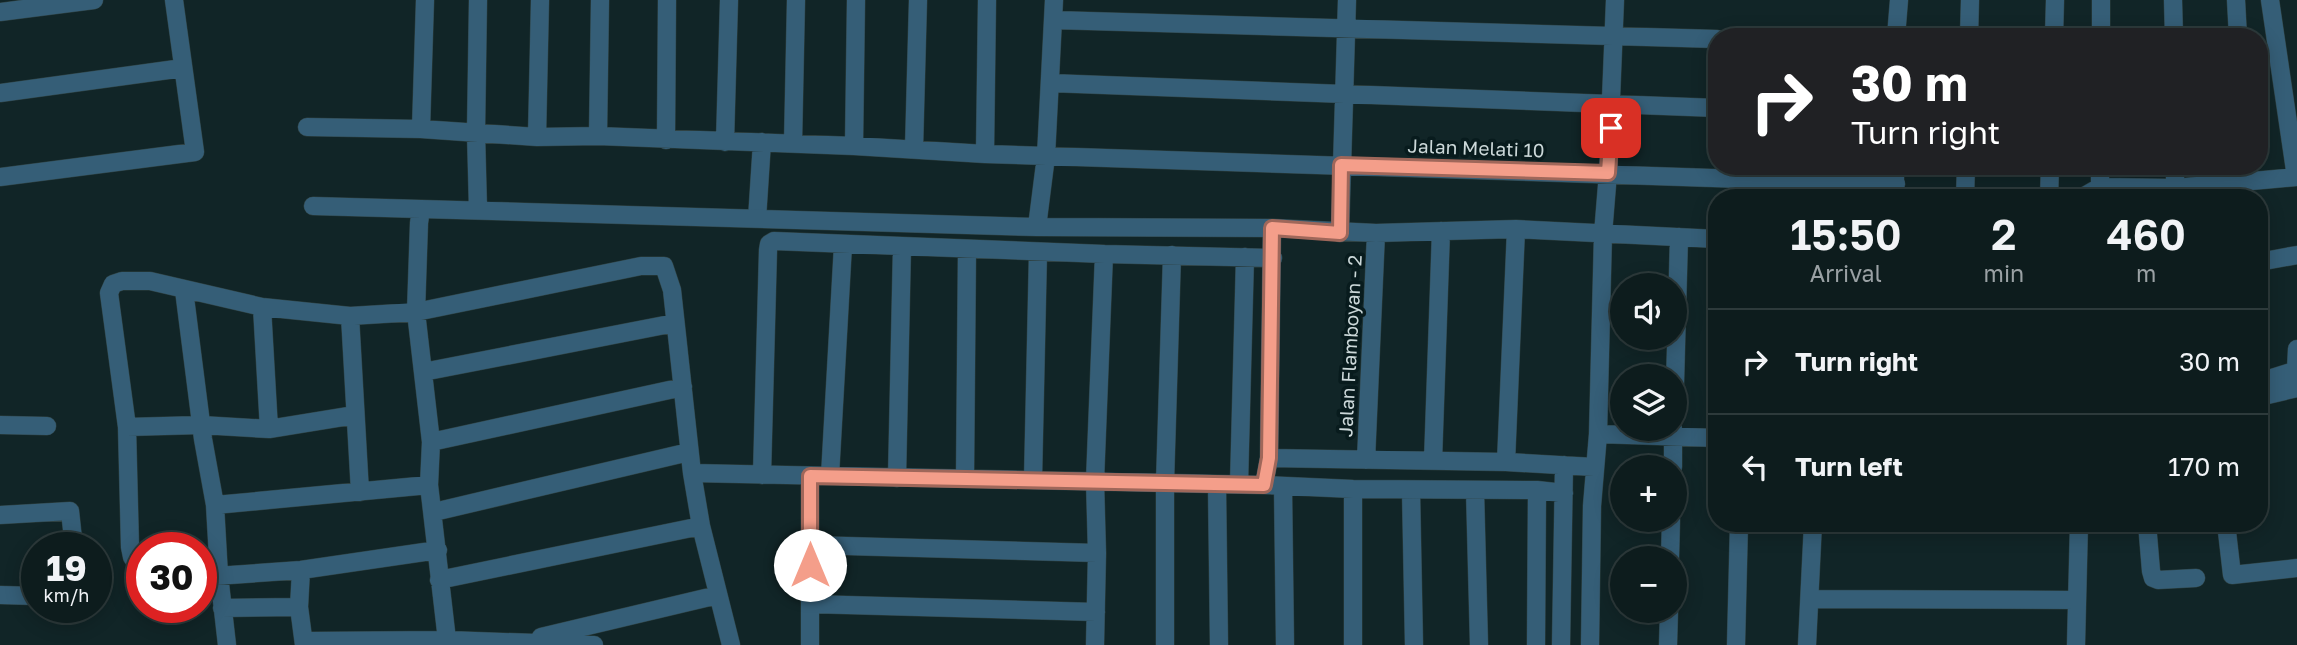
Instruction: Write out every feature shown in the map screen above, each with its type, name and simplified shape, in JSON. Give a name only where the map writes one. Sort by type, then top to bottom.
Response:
[{"type":"street","points":[[0,12],[94,0]]},
{"type":"street","points":[[0,177],[195,152],[174,0]]},
{"type":"street","points":[[421,129],[425,0]]},
{"type":"street","points":[[478,0],[478,209]]},
{"type":"street","points":[[537,137],[540,0]]},
{"type":"street","points":[[598,136],[600,0]]},
{"type":"street","points":[[666,140],[667,0]]},
{"type":"street","points":[[724,142],[729,0]]},
{"type":"street","points":[[793,144],[796,0]]},
{"type":"street","points":[[854,146],[856,0]]},
{"type":"street","points":[[915,149],[918,0]]},
{"type":"street","points":[[985,155],[987,0]]},
{"type":"street","points":[[1037,228],[1046,156],[1054,0]]},
{"type":"street","points":[[1340,233],[1347,0]]},
{"type":"street","points":[[1590,645],[1591,531],[1598,434],[1603,234],[1612,105],[1615,0]]},
{"type":"street","points":[[1897,28],[1899,0]]},
{"type":"street","points":[[1969,28],[1970,0]]},
{"type":"street","points":[[2054,28],[2055,0]]},
{"type":"street","points":[[2101,0],[2101,28]]},
{"type":"street","points":[[2173,0],[2174,28]]},
{"type":"street","points":[[2236,0],[2238,28]]},
{"type":"street","points":[[2263,175],[2297,177],[2270,0]]},
{"type":"street","points":[[1053,20],[1708,38]]},
{"type":"street","points":[[0,93],[183,68]]},
{"type":"street","points":[[1050,83],[1708,108]]},
{"type":"street","name":"Jalan Melati 10","points":[[307,127],[421,129],[537,137],[598,136],[762,142],[985,155],[1895,183]]},
{"type":"street","points":[[757,219],[762,142]]},
{"type":"street","points":[[2099,187],[2100,175]]},
{"type":"street","points":[[2175,175],[2175,188]]},
{"type":"street","points":[[2096,189],[2175,188],[2241,175]]},
{"type":"street","points":[[313,206],[1037,228],[1272,228],[1340,233],[1516,229],[1708,239]]},
{"type":"street","points":[[421,209],[416,312],[431,442],[429,485],[447,640]]},
{"type":"street","points":[[1264,485],[1269,458],[1272,228]]},
{"type":"street","points":[[1506,462],[1516,229]]},
{"type":"street","points":[[1433,461],[1441,230]]},
{"type":"street","name":"Jalan Flamboyan - 2","points":[[1366,460],[1376,233]]},
{"type":"street","points":[[1676,364],[1679,237]]},
{"type":"street","points":[[762,475],[769,244],[782,241],[1038,252],[1273,258]]},
{"type":"street","points":[[830,476],[843,245]]},
{"type":"street","points":[[897,478],[902,246]]},
{"type":"street","points":[[965,479],[967,249]]},
{"type":"street","points":[[1033,480],[1038,252]]},
{"type":"street","points":[[1096,645],[1095,481],[1104,254]]},
{"type":"street","points":[[1165,645],[1165,483],[1172,255]]},
{"type":"street","points":[[2268,260],[2297,255]]},
{"type":"street","points":[[1239,484],[1245,257]]},
{"type":"street","points":[[130,532],[127,426],[109,293],[113,284],[122,281],[150,281],[262,307],[349,316],[416,312],[642,266],[664,266],[672,290],[689,452],[701,526],[731,645]]},
{"type":"street","points":[[184,290],[201,425],[215,505],[213,532]]},
{"type":"street","points":[[262,307],[269,429]]},
{"type":"street","points":[[349,316],[360,492]]},
{"type":"street","points":[[423,372],[676,323]]},
{"type":"street","points":[[2296,384],[2297,349]]},
{"type":"street","points":[[2268,382],[2296,384]]},
{"type":"street","points":[[2268,394],[2296,384]]},
{"type":"street","points":[[431,442],[683,387]]},
{"type":"street","points":[[127,426],[201,425],[269,429],[355,415]]},
{"type":"street","points":[[0,425],[47,426]]},
{"type":"street","points":[[1598,434],[1610,434]]},
{"type":"street","points":[[1687,435],[1708,437]]},
{"type":"street","points":[[433,512],[689,452]]},
{"type":"street","points":[[1269,458],[1506,462],[1594,467]]},
{"type":"street","points":[[1561,645],[1564,465]]},
{"type":"street","points":[[692,473],[1239,484],[1353,489],[1537,490],[1564,493]]},
{"type":"street","points":[[810,476],[810,645]]},
{"type":"street","points":[[215,505],[429,485]]},
{"type":"street","points":[[1217,485],[1219,645]]},
{"type":"street","points":[[1283,486],[1285,645]]},
{"type":"street","points":[[1353,489],[1353,645]]},
{"type":"street","points":[[1411,489],[1414,645]]},
{"type":"street","points":[[1475,490],[1479,645]]},
{"type":"street","points":[[1536,645],[1537,490]]},
{"type":"street","points":[[0,515],[70,511],[72,532]]},
{"type":"street","points":[[439,580],[701,526]]},
{"type":"street","points":[[1563,531],[1591,531]]},
{"type":"street","points":[[1736,645],[1740,532]]},
{"type":"street","points":[[1808,645],[1813,532]]},
{"type":"street","points":[[2077,645],[2079,532]]},
{"type":"street","points":[[2148,532],[2153,578],[2196,578]]},
{"type":"street","points":[[2227,532],[2232,575],[2297,568]]},
{"type":"street","points":[[810,545],[1097,552]]},
{"type":"street","points":[[217,576],[301,570],[438,550]]},
{"type":"street","points":[[301,570],[299,607],[304,643],[447,640],[594,645]]},
{"type":"street","points":[[0,595],[21,596]]},
{"type":"street","points":[[217,595],[222,608],[227,645]]},
{"type":"street","points":[[518,643],[718,595]]},
{"type":"street","points":[[1810,598],[2077,600]]},
{"type":"street","points":[[810,604],[1096,612]]},
{"type":"street","points":[[222,608],[299,607]]},
{"type":"street","points":[[1668,645],[1669,623]]},
{"type":"route","points":[[810,565],[810,476],[1264,485],[1269,458],[1272,228],[1340,233],[1341,165],[1608,173],[1611,128]]}]
